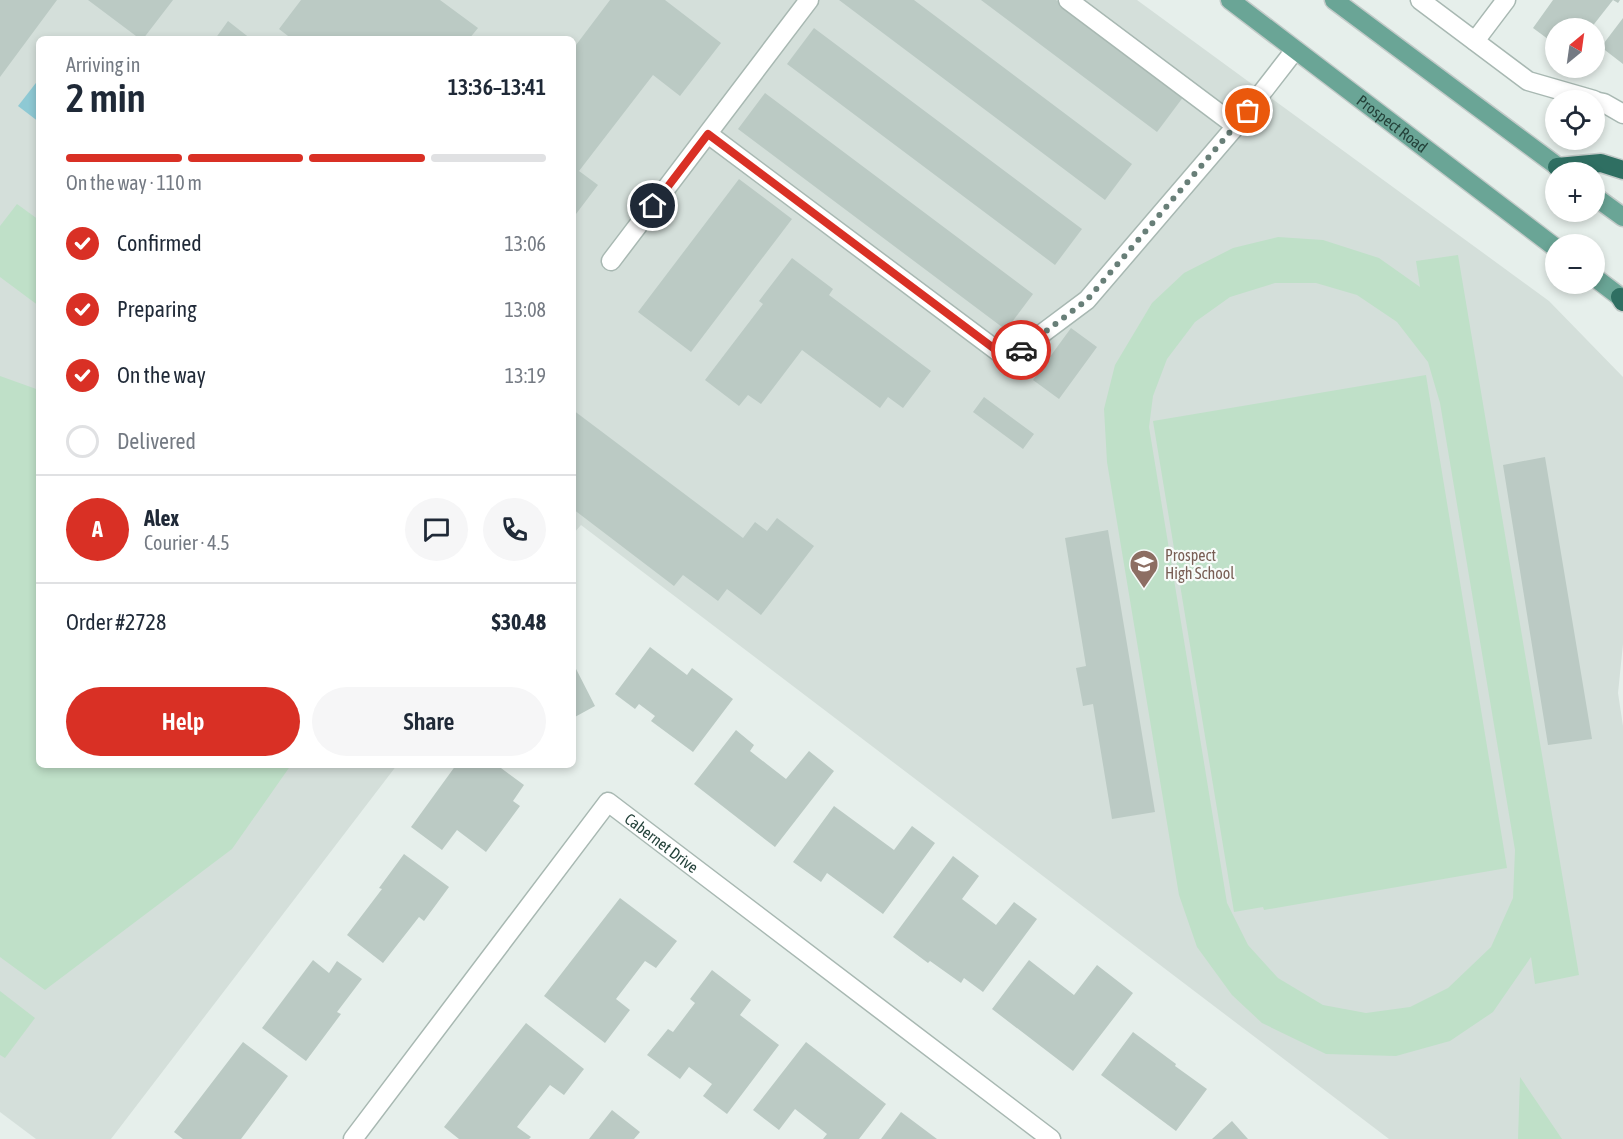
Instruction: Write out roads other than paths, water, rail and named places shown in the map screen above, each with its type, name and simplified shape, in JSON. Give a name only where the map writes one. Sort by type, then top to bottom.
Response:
[{"type":"highway","points":[[1605,164],[1623,171]]},
{"type":"main road","name":"Prospect Road","points":[[1230,0],[1545,240]]},
{"type":"main road","points":[[1334,0],[1550,162]]},
{"type":"main road","points":[[1605,204],[1623,218]]},
{"type":"main road","points":[[1605,286],[1622,299]]},
{"type":"street","points":[[611,261],[809,0]]},
{"type":"street","points":[[1068,0],[1236,126]]},
{"type":"street","points":[[1420,0],[1528,81],[1559,90]]},
{"type":"street","points":[[1475,41],[1506,0]]},
{"type":"street","points":[[708,134],[1008,359],[1087,300],[1236,126],[1295,50]]},
{"type":"street","points":[[1605,104],[1623,114]]},
{"type":"street","name":"Cabernet Drive","points":[[353,1139],[608,802],[1051,1139]]},
{"type":"water","points":[[36,83],[36,120],[18,106]]},
{"type":"place","name":"Prospect High School","points":[[1144,590]]}]
